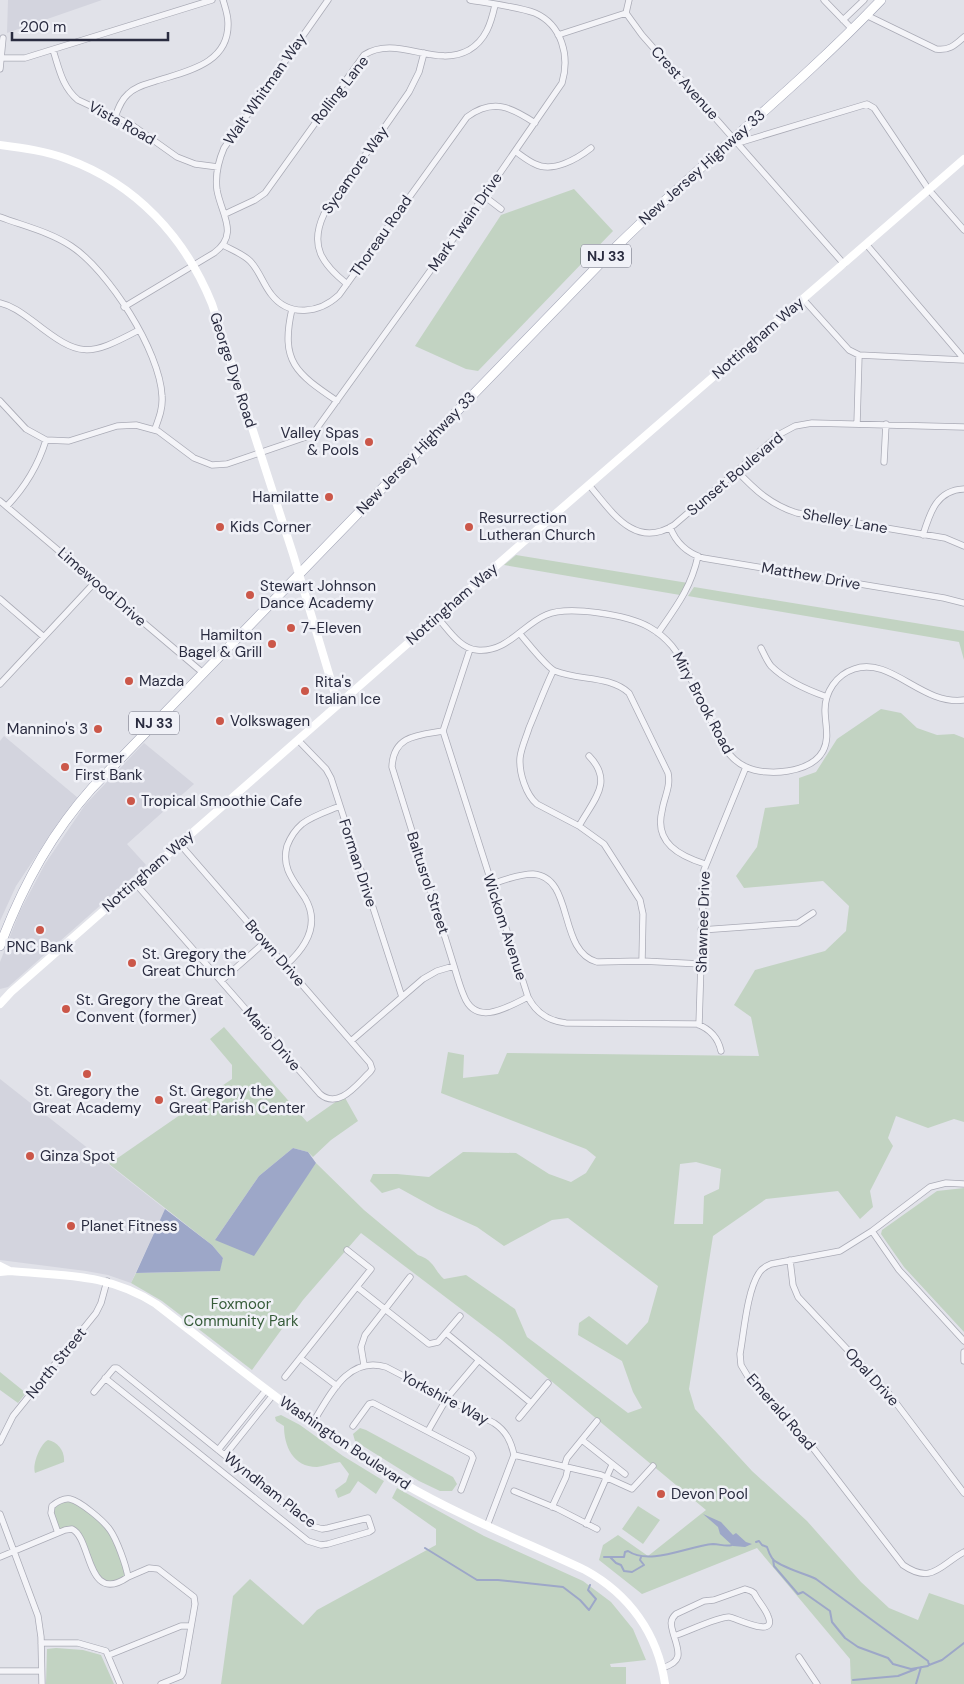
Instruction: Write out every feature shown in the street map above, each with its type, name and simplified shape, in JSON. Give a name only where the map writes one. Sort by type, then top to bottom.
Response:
[{"type":"main road","name":"New Jersey Highway 33","points":[[0,946],[35,869],[72,813],[92,788],[617,246],[685,180],[736,140],[881,0]]},
{"type":"street","points":[[2,58],[25,58],[212,0]]},
{"type":"street","points":[[115,117],[123,99],[133,90],[194,69],[215,57],[224,43],[228,28],[223,0]]},
{"type":"street","points":[[319,0],[327,2]]},
{"type":"street","name":"Mark Twain Drive","points":[[154,429],[194,458],[205,463],[227,464],[311,435],[337,401],[535,123],[558,90],[564,76],[565,51],[558,35],[547,22],[533,12],[470,0]]},
{"type":"street","points":[[558,35],[626,13],[629,0]]},
{"type":"street","points":[[824,0],[852,29]]},
{"type":"street","points":[[844,20],[864,0]]},
{"type":"street","name":"Walt Whitman Way","points":[[223,245],[228,230],[217,188],[218,167],[224,148],[327,2]]},
{"type":"street","name":"Rolling Lane","points":[[225,214],[255,200],[265,193],[364,55],[376,49],[389,47],[452,56],[460,54],[474,47],[489,29],[495,5]]},
{"type":"street","name":"Crest Avenue","points":[[626,13],[642,35],[844,264]]},
{"type":"street","points":[[866,15],[936,49],[942,50],[952,47],[964,36]]},
{"type":"street","points":[[0,69],[3,38]]},
{"type":"street","name":"Vista Road","points":[[53,50],[64,84],[78,100],[115,117],[145,134],[177,157],[195,164],[218,167]]},
{"type":"street","name":"Sycamore Way","points":[[347,284],[329,269],[320,254],[317,239],[320,222],[409,92],[419,72],[424,53]]},
{"type":"street","points":[[736,140],[867,104],[874,108],[929,190],[964,230]]},
{"type":"street","name":"Thoreau Road","points":[[292,309],[312,310],[326,305],[339,295],[467,117],[487,107],[502,106],[517,111],[535,123]]},
{"type":"street","name":"George Dye Road","points":[[0,145],[34,150],[66,159],[112,180],[139,200],[163,222],[184,248],[212,304],[299,574],[338,704]]},
{"type":"street","points":[[515,151],[535,164],[547,167],[557,166],[581,156],[591,148]]},
{"type":"street","name":"Nottingham Way","points":[[0,1004],[10,992],[179,843],[964,159]]},
{"type":"street","points":[[484,196],[501,209]]},
{"type":"street","points":[[0,218],[47,234],[69,245],[100,272],[139,330],[153,360],[162,390],[162,405],[154,429],[146,426],[117,426],[69,441],[46,440],[26,429],[0,402]]},
{"type":"street","points":[[866,244],[964,359]]},
{"type":"street","points":[[124,308],[214,253],[223,245],[248,259],[271,294],[292,309],[288,335],[292,359],[296,368],[307,380],[337,401]]},
{"type":"street","points":[[803,299],[849,350],[859,356],[964,359]]},
{"type":"street","points":[[0,303],[19,311],[60,342],[75,348],[100,349],[139,330]]},
{"type":"street","points":[[857,424],[859,356]]},
{"type":"street","name":"Sunset Boulevard","points":[[670,528],[780,434],[795,426],[812,423],[964,427]]},
{"type":"street","points":[[884,462],[886,424]]},
{"type":"street","points":[[7,506],[32,476],[46,440]]},
{"type":"street","name":"Shelley Lane","points":[[737,471],[758,493],[786,509],[952,540],[964,546]]},
{"type":"street","points":[[589,485],[628,527],[649,533],[670,528]]},
{"type":"street","points":[[923,534],[929,514],[936,502],[947,493],[964,488]]},
{"type":"street","name":"Limewood Drive","points":[[0,501],[203,673]]},
{"type":"street","name":"Matthew Drive","points":[[670,528],[680,544],[698,556],[964,603]]},
{"type":"street","points":[[658,633],[687,590],[698,556]]},
{"type":"street","points":[[0,684],[96,582]]},
{"type":"street","points":[[0,599],[44,637]]},
{"type":"street","name":"Miry Brook Road","points":[[470,649],[478,651],[494,648],[520,634],[540,618],[555,611],[574,610],[630,620],[649,627],[671,645],[682,660],[724,747],[734,760],[757,771],[774,772],[803,767],[815,761],[821,755],[826,743],[825,710],[827,697]]},
{"type":"street","points":[[437,617],[460,643],[470,649],[443,731]]},
{"type":"street","points":[[520,634],[553,671],[613,683],[629,693],[668,773],[669,785],[661,819],[663,834],[672,848],[678,853],[705,864]]},
{"type":"street","points":[[761,648],[770,664],[779,672],[801,687],[827,697],[832,686],[842,676],[855,669],[870,667],[885,671],[934,697],[952,701],[964,700]]},
{"type":"street","points":[[553,671],[522,747],[520,765],[527,789],[533,800],[579,826],[604,844],[640,900],[643,914],[642,961]]},
{"type":"street","name":"Wickom Avenue","points":[[443,731],[528,997],[537,1010],[543,1016],[558,1022],[700,1025]]},
{"type":"street","name":"Baltusrol Street","points":[[443,731],[406,739],[394,753],[392,767],[454,966],[464,997],[471,1007],[476,1010],[494,1013],[528,997]]},
{"type":"street","name":"Forman Drive","points":[[298,740],[326,769],[331,778],[402,997]]},
{"type":"street","points":[[579,826],[602,780],[599,768],[589,756]]},
{"type":"street","name":"Shawnee Drive","points":[[700,1025],[702,879],[705,864],[746,767]]},
{"type":"street","points":[[286,966],[301,951],[305,944],[311,921],[308,905],[288,872],[286,857],[289,841],[302,824],[340,806]]},
{"type":"street","name":"Brown Drive","points":[[179,843],[370,1063]]},
{"type":"street","points":[[492,884],[524,875],[537,875],[549,880],[557,890],[575,943],[581,953],[597,962],[642,961],[701,964]]},
{"type":"street","name":"Mario Drive","points":[[134,883],[320,1094],[333,1100],[342,1097],[370,1072],[372,1069],[370,1063]]},
{"type":"street","points":[[701,930],[798,923],[813,913]]},
{"type":"street","points":[[221,981],[265,942]]},
{"type":"street","points":[[351,1041],[430,974],[454,966]]},
{"type":"street","name":"Nottingham Way","points":[[0,995],[10,992]]},
{"type":"street","points":[[700,1025],[715,1036],[721,1051]]},
{"type":"street","name":"Emerald Road","points":[[964,1184],[946,1184],[930,1187],[840,1251],[790,1260],[763,1268],[751,1290],[740,1354],[741,1365],[747,1375],[813,1448],[903,1564],[912,1571],[928,1574],[945,1566],[964,1552]]},
{"type":"street","points":[[872,1230],[899,1270],[964,1341]]},
{"type":"street","points":[[285,1377],[371,1269],[347,1250]]},
{"type":"street","name":"Opal Drive","points":[[790,1260],[793,1285],[798,1297],[890,1395],[964,1493]]},
{"type":"street","name":"Washington Boulevard","points":[[0,1266],[10,1271]]},
{"type":"street","name":"Washington Boulevard","points":[[0,1272],[10,1271],[82,1277],[107,1281],[132,1290],[156,1304],[266,1390],[360,1457],[396,1479],[487,1526],[585,1570],[613,1589],[627,1602],[643,1622],[654,1644],[665,1684]]},
{"type":"street","points":[[312,1424],[337,1386],[351,1371],[364,1365],[361,1354],[362,1341],[410,1277]]},
{"type":"street","name":"North Street","points":[[0,1442],[13,1416],[96,1313],[101,1304],[107,1281]]},
{"type":"street","points":[[356,1287],[429,1344],[438,1342],[460,1316]]},
{"type":"street","points":[[446,1333],[531,1403]]},
{"type":"street","points":[[964,1352],[964,1361]]},
{"type":"street","points":[[300,1358],[337,1386]]},
{"type":"street","points":[[428,1431],[447,1398],[479,1360]]},
{"type":"street","name":"Yorkshire Way","points":[[364,1365],[386,1366],[499,1427],[508,1438],[514,1455]]},
{"type":"street","name":"Wyndham Place","points":[[114,1368],[117,1368],[218,1450],[312,1526],[322,1529],[368,1518],[372,1530],[328,1544],[308,1541],[105,1378],[114,1368]]},
{"type":"street","points":[[94,1392],[105,1378]]},
{"type":"street","points":[[519,1418],[548,1383]]},
{"type":"street","points":[[218,1450],[266,1390]]},
{"type":"street","points":[[225,1455],[273,1395]]},
{"type":"street","points":[[353,1426],[369,1404],[374,1403],[472,1456],[460,1490]]},
{"type":"street","points":[[552,1506],[566,1477],[567,1458],[597,1421]]},
{"type":"street","points":[[582,1440],[625,1474]]},
{"type":"street","points":[[487,1526],[514,1455],[607,1477],[632,1489],[652,1466]]},
{"type":"street","points":[[586,1524],[612,1465]]},
{"type":"street","points":[[514,1490],[552,1506],[597,1530]]},
{"type":"street","points":[[58,1533],[51,1513],[52,1506],[64,1499],[71,1499],[98,1517],[109,1529],[128,1577]]},
{"type":"street","points":[[0,1514],[38,1616],[42,1684]]},
{"type":"street","points":[[0,1557],[69,1529],[79,1535],[92,1569],[98,1578],[105,1582],[117,1582],[150,1568],[158,1569],[192,1593],[195,1600],[184,1673],[161,1684]]},
{"type":"street","points":[[662,1668],[672,1665],[678,1659],[679,1650],[674,1636],[671,1620],[676,1614],[704,1601],[714,1600],[748,1589],[754,1593],[769,1617],[768,1624],[763,1628],[728,1617],[674,1636]]},
{"type":"street","points":[[109,1654],[180,1626],[191,1626]]},
{"type":"street","points":[[41,1643],[78,1643],[106,1651],[109,1654],[120,1684]]},
{"type":"street","points":[[799,1657],[817,1684]]},
{"type":"street","points":[[0,1671],[41,1671]]},
{"type":"shaded area","points":[[8,0],[102,0],[7,33]]},
{"type":"shaded area","points":[[4,736],[78,798],[60,820],[16,886],[0,921],[0,741]]},
{"type":"shaded area","points":[[144,743],[194,784],[127,844],[146,865],[8,987],[0,989],[0,962],[20,911],[45,864],[85,805]]},
{"type":"shaded area","points":[[0,1079],[165,1209],[131,1283],[108,1275],[86,1271],[0,1260]]},
{"type":"green space","points":[[574,189],[613,231],[478,371],[466,369],[415,346],[501,215]]},
{"type":"green space","points":[[516,555],[688,583],[680,595],[504,565]]},
{"type":"green space","points":[[694,587],[964,631],[964,660],[959,642],[688,596]]},
{"type":"green space","name":"Foxmoor Community Park","points":[[881,709],[901,713],[917,728],[937,735],[954,734],[964,738],[964,1122],[954,1119],[928,1128],[896,1116],[888,1138],[893,1146],[870,1191],[873,1207],[860,1219],[838,1191],[766,1199],[713,1236],[689,1389],[695,1409],[752,1471],[807,1521],[861,1582],[889,1608],[918,1620],[929,1593],[964,1605],[964,1684],[851,1684],[850,1659],[757,1548],[642,1594],[599,1560],[603,1545],[618,1535],[648,1556],[706,1510],[502,1340],[361,1233],[303,1300],[252,1370],[162,1301],[131,1283],[136,1273],[219,1271],[223,1258],[212,1245],[109,1164],[232,1079],[232,1065],[210,1039],[224,1027],[307,1122],[344,1096],[358,1121],[331,1140],[313,1157],[308,1152],[293,1148],[259,1176],[215,1240],[285,1207],[316,1163],[364,1210],[418,1255],[428,1260],[444,1279],[466,1275],[515,1309],[527,1337],[628,1413],[642,1408],[633,1392],[622,1361],[578,1335],[579,1323],[589,1316],[627,1345],[648,1322],[658,1286],[568,1218],[552,1220],[504,1246],[477,1227],[437,1209],[399,1188],[382,1193],[370,1181],[373,1174],[429,1177],[463,1152],[516,1153],[549,1174],[571,1182],[586,1173],[596,1157],[586,1149],[441,1093],[448,1052],[464,1055],[463,1078],[498,1074],[507,1053],[759,1056],[751,1017],[734,1005],[755,970],[825,951],[846,931],[849,906],[823,881],[744,888],[736,876],[757,847],[765,808],[799,804],[799,778],[816,772],[837,739]],"holes":[[[696,1162],[721,1169],[719,1189],[704,1196],[703,1224],[674,1224],[680,1164]]]},
{"type":"green space","points":[[964,1188],[964,1332],[904,1267],[881,1234],[882,1230],[937,1191]]},
{"type":"green space","points":[[0,1372],[26,1393],[18,1403],[0,1390]]},
{"type":"green space","points":[[281,1415],[300,1425],[343,1456],[384,1481],[376,1494],[358,1481],[350,1493],[338,1498],[335,1490],[346,1482],[349,1474],[340,1462],[317,1467],[309,1466],[296,1459],[288,1448],[284,1426],[276,1421],[275,1417]]},
{"type":"green space","points":[[360,1428],[453,1477],[457,1484],[452,1491],[440,1491],[419,1481],[355,1441],[353,1434]]},
{"type":"green space","points":[[48,1440],[60,1448],[64,1462],[35,1473],[37,1455]]},
{"type":"green space","points":[[397,1488],[484,1536],[583,1581],[611,1602],[633,1629],[646,1660],[610,1664],[611,1667],[626,1667],[626,1684],[221,1684],[233,1596],[250,1579],[303,1625],[317,1610],[436,1545],[436,1529],[392,1498]]},
{"type":"green space","points":[[71,1499],[109,1529],[128,1577],[111,1583],[97,1578],[75,1531],[58,1533],[52,1506]]},
{"type":"green space","points":[[638,1506],[660,1520],[643,1544],[622,1529]]},
{"type":"green space","points":[[47,1649],[83,1650],[101,1655],[114,1684],[46,1684]]},
{"type":"water","points":[[293,1148],[308,1152],[316,1163],[254,1256],[215,1240],[259,1176]]},
{"type":"water","points":[[165,1209],[212,1245],[223,1258],[220,1271],[136,1273]]},
{"type":"water","points":[[703,1514],[721,1522],[733,1535],[736,1533],[746,1542],[752,1544],[745,1547],[733,1546],[720,1534],[718,1527]]},
{"type":"waterway","points":[[756,1542],[759,1541],[767,1547],[775,1561],[816,1579],[928,1661],[929,1665],[942,1660],[964,1643]]},
{"type":"waterway","points":[[604,1557],[624,1557],[625,1552],[628,1551],[647,1557],[658,1556],[703,1545],[732,1545]]},
{"type":"waterway","points":[[425,1548],[477,1580],[498,1580],[563,1587],[580,1600],[589,1610],[596,1599],[588,1590],[590,1585]]},
{"type":"waterway","points":[[610,1557],[621,1565],[624,1571],[632,1572],[644,1565],[640,1560],[641,1557]]},
{"type":"waterway","points":[[773,1559],[774,1566],[798,1594],[803,1592],[830,1611],[832,1622],[845,1638],[858,1647],[888,1658],[893,1664],[911,1669],[928,1666]]},
{"type":"waterway","points":[[916,1684],[921,1667]]},
{"type":"waterway","points":[[853,1680],[898,1676],[916,1669]]},
{"type":"place","name":"Valley Spas & Pools","points":[[369,442]]},
{"type":"place","name":"Hamilatte","points":[[329,497]]},
{"type":"place","name":"Kids Corner","points":[[220,527]]},
{"type":"place","name":"Resurrection Lutheran Church","points":[[469,527]]},
{"type":"place","name":"Stewart Johnson Dance Academy","points":[[250,595]]},
{"type":"place","name":"7-Eleven","points":[[291,628]]},
{"type":"place","name":"Hamilton Bagel & Grill","points":[[272,644]]},
{"type":"place","name":"Mazda","points":[[129,681]]},
{"type":"place","name":"Rita's Italian Ice","points":[[305,691]]},
{"type":"place","name":"Volkswagen","points":[[220,721]]},
{"type":"place","name":"Mannino's 3","points":[[98,729]]},
{"type":"place","name":"Former First Bank","points":[[65,767]]},
{"type":"place","name":"Tropical Smoothie Cafe","points":[[131,801]]},
{"type":"place","name":"PNC Bank","points":[[40,930]]},
{"type":"place","name":"St. Gregory the Great Church","points":[[132,963]]},
{"type":"place","name":"St. Gregory the Great Convent (former)","points":[[66,1009]]},
{"type":"place","name":"St. Gregory the Great Academy","points":[[87,1074]]},
{"type":"place","name":"St. Gregory the Great Parish Center","points":[[159,1100]]},
{"type":"place","name":"Ginza Spot","points":[[30,1156]]},
{"type":"place","name":"Planet Fitness","points":[[71,1226]]},
{"type":"place","name":"Devon Pool","points":[[661,1494]]}]
